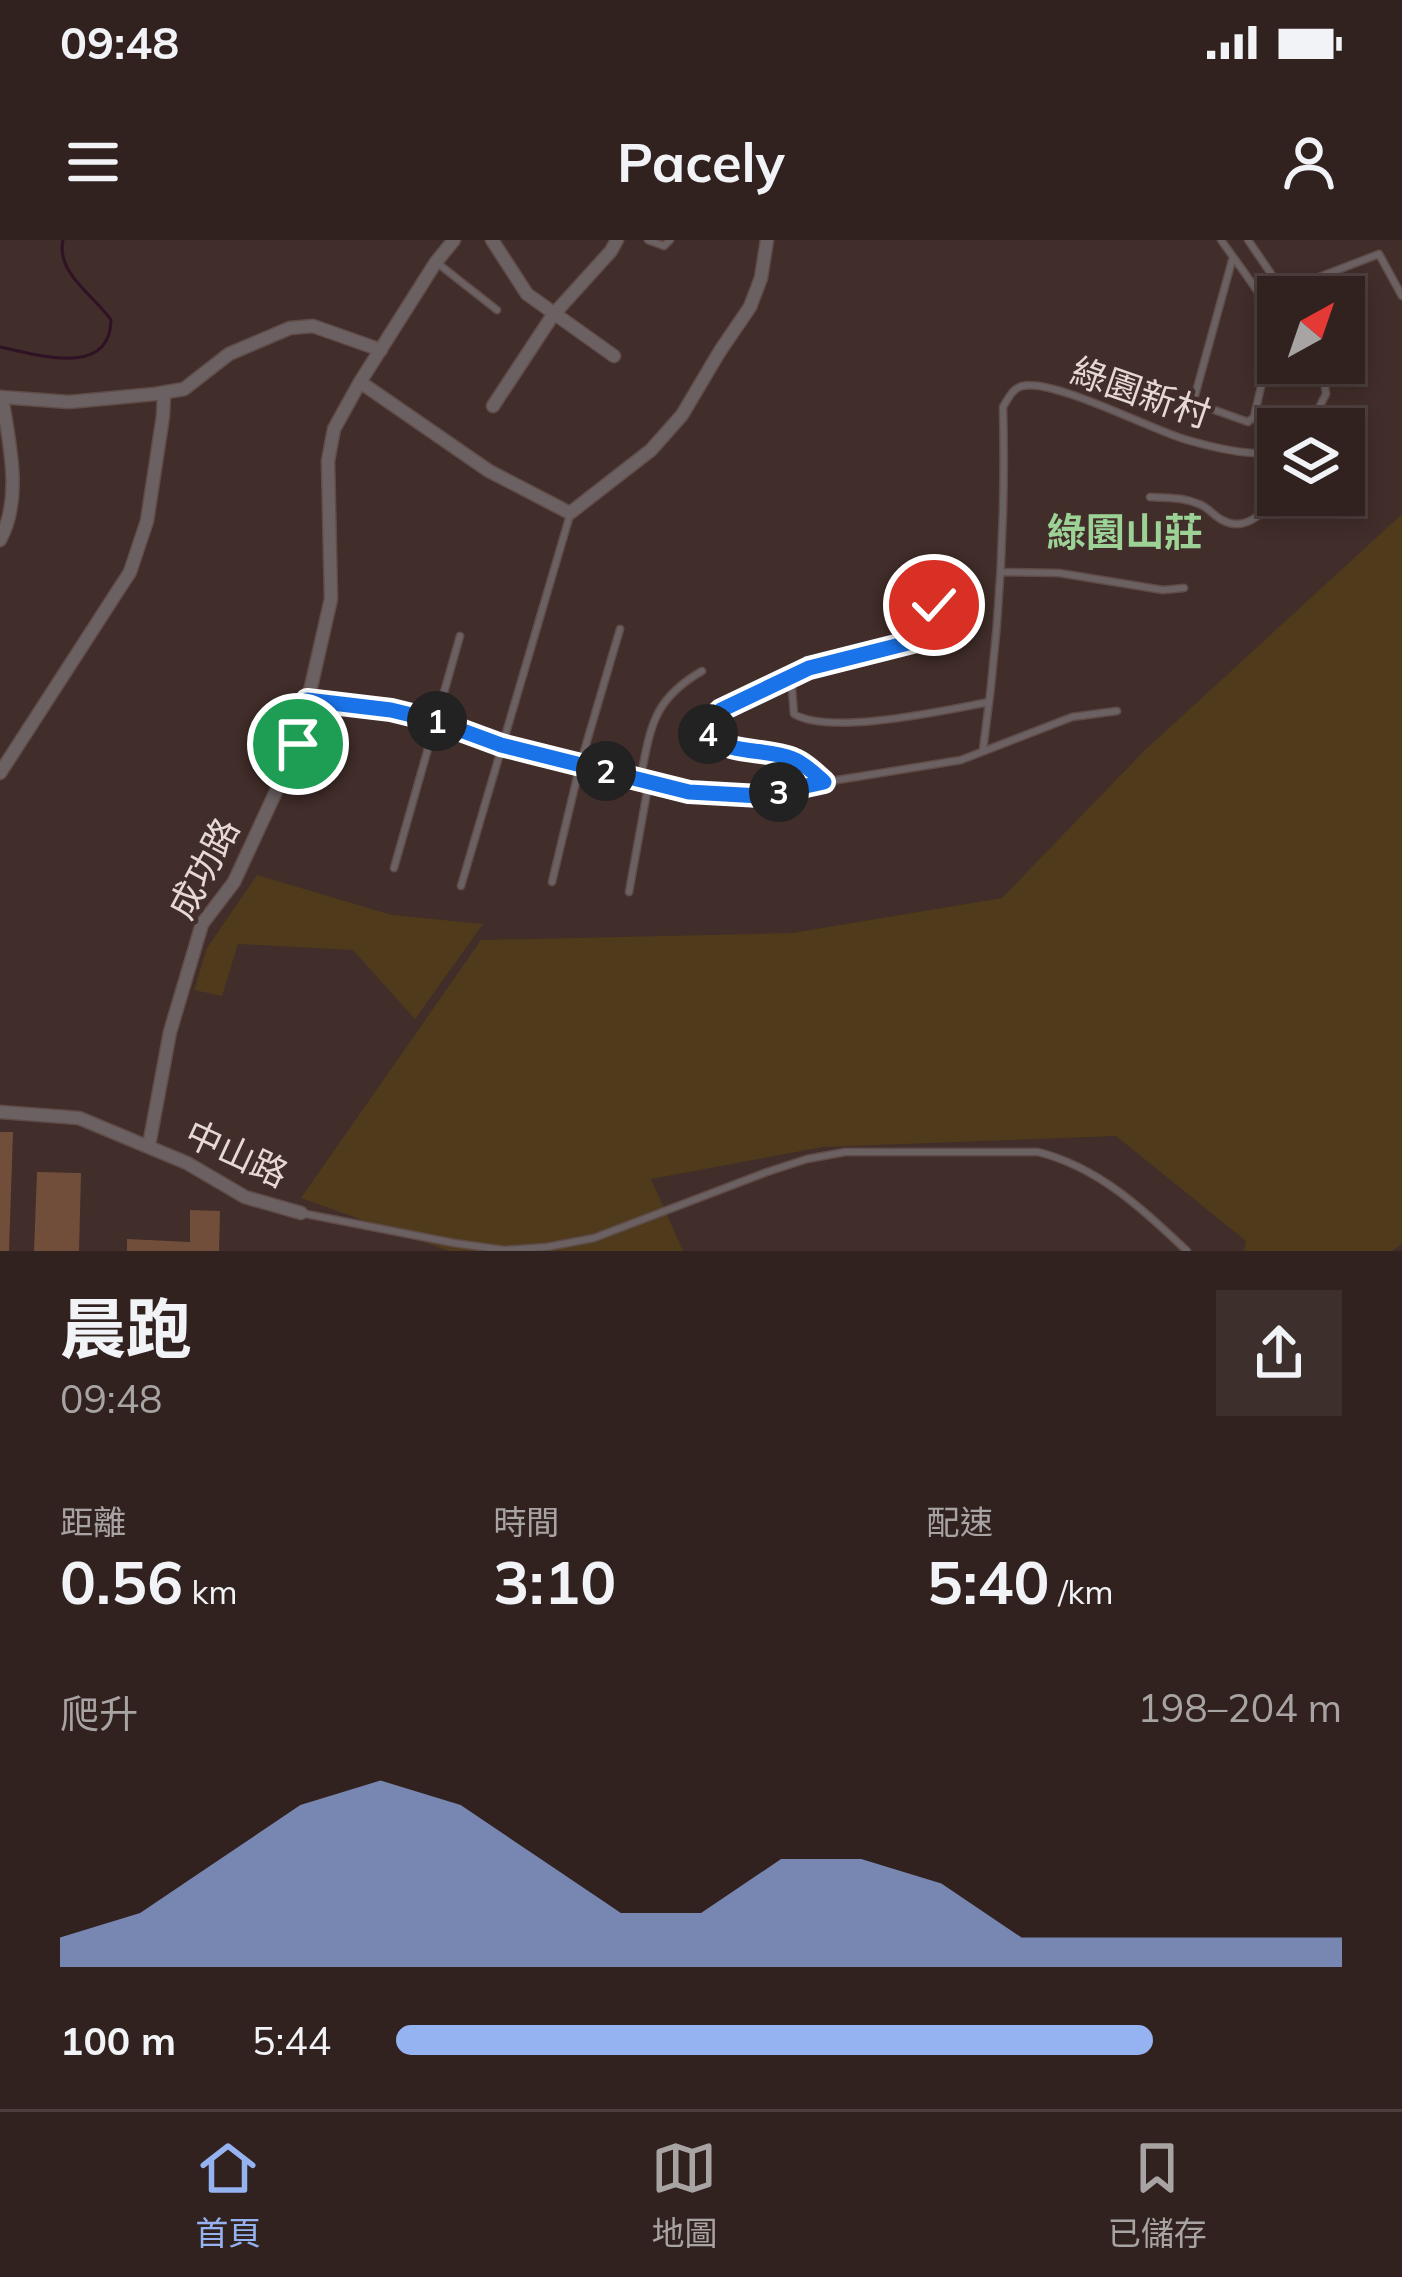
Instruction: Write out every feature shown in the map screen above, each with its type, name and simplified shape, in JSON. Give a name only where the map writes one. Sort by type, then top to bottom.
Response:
[{"type":"street","name":"成功路","points":[[149,1145],[170,1032],[202,924],[234,882],[298,744],[331,599],[328,461],[334,429],[454,240]]},
{"type":"street","points":[[492,240],[527,294],[614,356]]},
{"type":"street","points":[[493,406],[553,315],[617,240]]},
{"type":"street","points":[[360,382],[489,470],[570,513],[651,450],[682,415],[750,308],[767,240]]},
{"type":"street","points":[[0,540],[11,504],[11,462],[1,397],[69,402],[164,393],[184,388],[229,354],[290,328],[313,326],[381,350]]},
{"type":"street","points":[[0,773],[130,572],[148,521],[164,393]]},
{"type":"street","name":"中山路","points":[[0,1112],[79,1118],[187,1162],[245,1197],[301,1213]]},
{"type":"lane","points":[[648,240],[664,246],[670,240]]},
{"type":"lane","name":"綠園新村","points":[[1221,240],[1259,293],[1277,328],[1254,417],[1248,422],[1194,399],[1233,257]]},
{"type":"lane","points":[[1248,240],[1273,276]]},
{"type":"lane","points":[[1327,276],[1379,254],[1402,296]]},
{"type":"lane","points":[[436,262],[497,310]]},
{"type":"lane","name":"綠園新村","points":[[982,750],[1005,517],[1004,407],[1012,392],[1021,386],[1040,386],[1184,439],[1257,455]]},
{"type":"lane","points":[[1150,497],[1203,505],[1237,525],[1259,516]]},
{"type":"lane","points":[[461,886],[570,513]]},
{"type":"lane","points":[[1001,572],[1059,573],[1163,590],[1184,588]]},
{"type":"lane","points":[[824,782],[794,759],[717,742],[706,728],[721,710],[809,668],[924,639],[934,605]]},
{"type":"lane","points":[[552,883],[620,629]]},
{"type":"lane","points":[[394,868],[460,636]]},
{"type":"lane","points":[[629,892],[651,724],[670,692],[702,671]]},
{"type":"lane","points":[[791,676],[794,715],[806,720],[886,720],[989,701]]},
{"type":"lane","points":[[307,700],[391,710],[501,745],[689,792],[760,796],[961,760],[1072,717],[1117,711]]},
{"type":"lane","points":[[301,1213],[505,1250],[547,1247],[594,1238],[767,1172],[826,1156],[1038,1152],[1096,1174],[1187,1251]]},
{"type":"shaded area","points":[[1402,514],[1402,1244],[1392,1251],[1244,1251],[1246,1241],[1116,1136],[823,1147],[651,1179],[683,1251],[449,1251],[301,1198],[481,940],[792,933],[1002,898],[1143,752]]},
{"type":"shaded area","points":[[257,875],[392,915],[483,924],[415,1019],[353,950],[238,944],[222,996],[194,990],[207,948]]},
{"type":"building","points":[[0,1132],[13,1132],[9,1251],[0,1251]]},
{"type":"building","points":[[37,1172],[81,1173],[79,1251],[34,1251]]},
{"type":"building","points":[[190,1210],[220,1211],[219,1251],[127,1251],[127,1239],[190,1242]]},
{"type":"waterway","points":[[0,347],[68,358],[98,350],[107,338],[111,320],[71,274],[62,252],[63,240]]},
{"type":"district","name":"綠園山莊","points":[[1125,531]]},
{"type":"route","points":[[298,744],[307,700],[391,710],[501,745],[689,792],[760,796],[824,782],[794,759],[717,742],[708,736],[710,721],[721,710],[809,668],[924,639],[934,605]]}]
